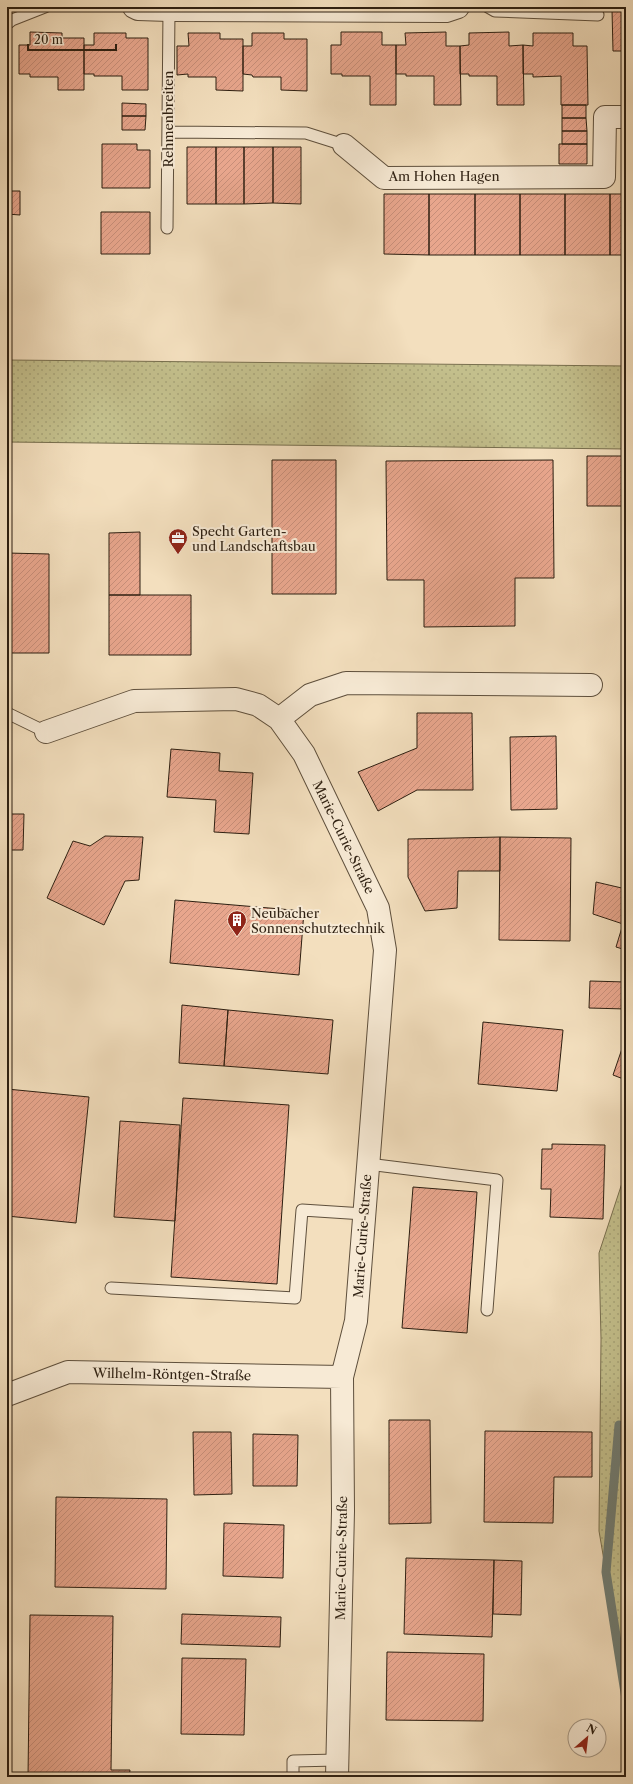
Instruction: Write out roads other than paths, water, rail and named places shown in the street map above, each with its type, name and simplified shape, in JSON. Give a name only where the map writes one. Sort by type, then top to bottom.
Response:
[{"type":"street","points":[[134,7],[138,9],[169,10],[446,11],[458,7]]},
{"type":"street","name":"Am Hohen Hagen","points":[[344,144],[384,178],[604,177],[605,117],[626,117]]},
{"type":"street","points":[[278,719],[310,695],[346,683],[591,685]]},
{"type":"street","name":"Marie-Curie-Straße","points":[[46,732],[134,701],[236,699],[258,705],[278,719],[304,754],[378,908],[385,950],[356,1321],[342,1377],[342,1511],[337,1768]]},
{"type":"street","name":"Wilhelm-Röntgen-Straße","points":[[7,1395],[68,1372],[342,1377]]},
{"type":"lane","points":[[7,24],[12,20],[45,7]]},
{"type":"lane","points":[[488,7],[495,11],[598,15]]},
{"type":"lane","name":"Rehmenbreiten","points":[[167,228],[169,10]]},
{"type":"lane","name":"Am Hohen Hagen","points":[[168,132],[306,133],[344,144]]},
{"type":"lane","points":[[7,713],[46,732]]},
{"type":"lane","points":[[368,1164],[497,1180],[487,1310]]},
{"type":"lane","points":[[111,1288],[295,1298],[302,1210],[364,1214]]},
{"type":"lane","points":[[293,1777],[293,1761],[337,1768]]},
{"type":"waterway","points":[[619,1425],[606,1572],[626,1699]]},
{"type":"place","name":"Specht Garten- und Landschaftsbau","points":[[178,555]]},
{"type":"place","name":"Neubacher Sonnenschutztechnik","points":[[237,937]]}]
